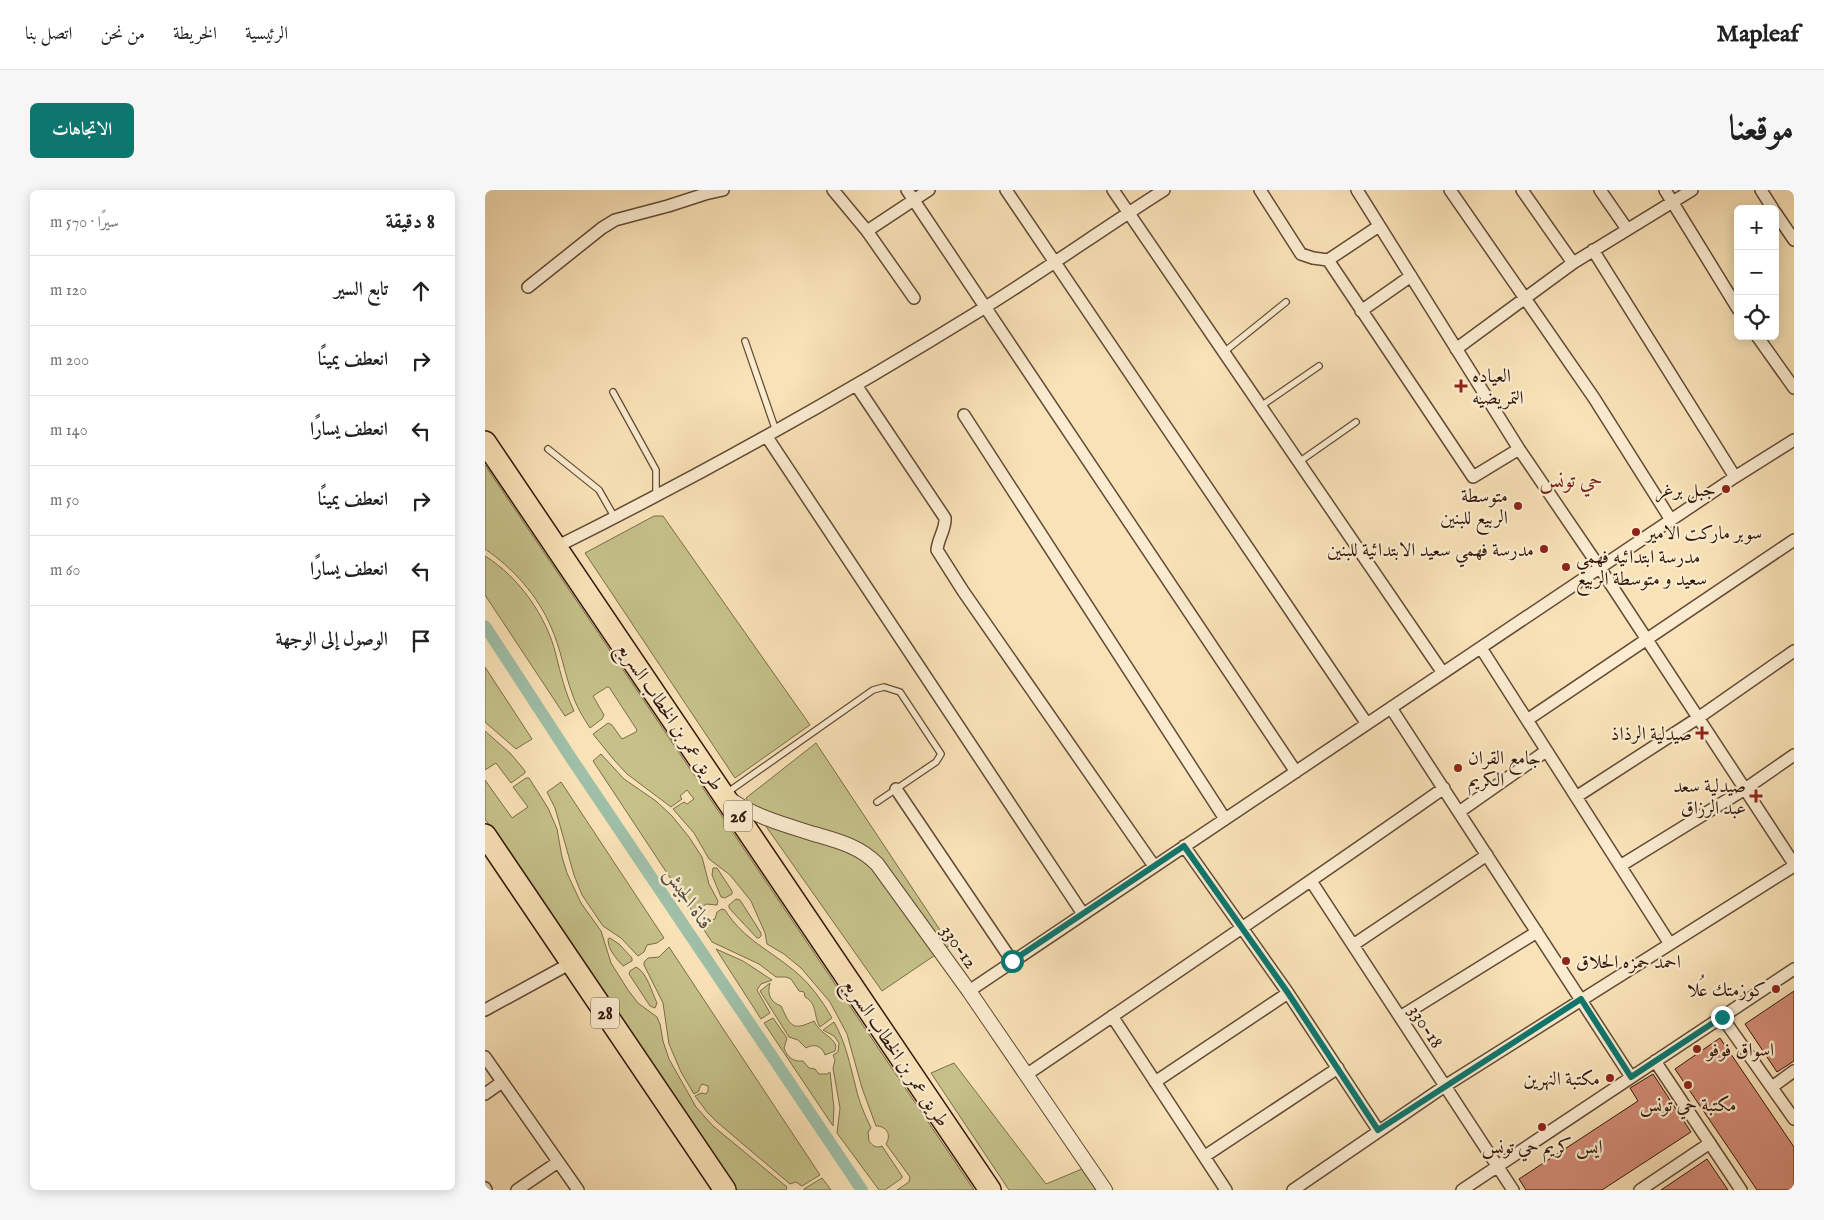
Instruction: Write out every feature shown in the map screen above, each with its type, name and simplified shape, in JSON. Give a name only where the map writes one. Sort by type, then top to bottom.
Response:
[{"type":"highway","name":"طريق عمر بن الخطاب السريع","points":[[485,442],[990,1190]]},
{"type":"highway","name":"28","points":[[485,835],[725,1190]]},
{"type":"street","points":[[528,287],[602,228],[615,220],[723,190]]},
{"type":"street","points":[[833,190],[867,231],[914,298]]},
{"type":"street","points":[[867,231],[910,195],[929,190]]},
{"type":"street","points":[[1006,190],[1367,724]]},
{"type":"street","points":[[1113,190],[1443,673]]},
{"type":"street","points":[[556,548],[656,497],[772,434],[856,385],[985,307],[1164,190]]},
{"type":"street","points":[[1260,190],[1301,254],[1313,258],[1328,260],[1379,226]]},
{"type":"street","points":[[1293,1190],[1378,1130],[1445,1086],[1670,944],[1792,858],[1519,449],[1357,190]]},
{"type":"street","points":[[1450,190],[1594,398],[1671,520]]},
{"type":"street","points":[[1522,190],[1573,263]]},
{"type":"street","points":[[1601,190],[1627,229]]},
{"type":"street","points":[[1665,190],[1734,303]]},
{"type":"street","points":[[1456,349],[1573,263],[1692,190]]},
{"type":"street","points":[[1761,190],[1771,205]]},
{"type":"street","points":[[910,195],[1296,772]]},
{"type":"street","points":[[1779,218],[1794,240]]},
{"type":"street","points":[[1593,250],[1735,478]]},
{"type":"street","points":[[1328,260],[1473,477],[1519,449]]},
{"type":"street","points":[[1361,311],[1411,276]]},
{"type":"street","points":[[1760,340],[1794,388]]},
{"type":"street","points":[[856,385],[945,518],[946,524],[937,544],[937,550],[963,591],[1154,866]]},
{"type":"street","points":[[964,415],[1225,820]]},
{"type":"street","points":[[772,434],[1083,914]]},
{"type":"street","points":[[969,991],[1671,520],[1794,440]]},
{"type":"street","points":[[1527,720],[1794,540]]},
{"type":"street","points":[[1481,648],[1670,944]]},
{"type":"street","points":[[1576,797],[1698,718],[1794,651]]},
{"type":"street","points":[[1391,708],[1631,1077]]},
{"type":"street","points":[[1459,812],[1546,750]]},
{"type":"street","points":[[1620,866],[1745,790],[1794,755]]},
{"type":"street","points":[[1026,1075],[1444,788]]},
{"type":"street","points":[[896,789],[1012,961]]},
{"type":"street","name":"330-12","points":[[724,796],[760,816],[850,845],[871,858],[883,870],[969,991],[1105,1190]]},
{"type":"street","points":[[1184,846],[1288,993],[1378,1130]]},
{"type":"street","points":[[1353,945],[1487,855]]},
{"type":"street","name":"330-18","points":[[1311,881],[1513,1190]]},
{"type":"street","points":[[1400,1017],[1537,932]]},
{"type":"street","points":[[485,1010],[571,963]]},
{"type":"street","points":[[1462,1190],[1794,968]]},
{"type":"street","points":[[1155,1082],[1288,993]]},
{"type":"street","points":[[1112,1016],[1226,1190]]},
{"type":"street","points":[[1722,1017],[1794,1119]]},
{"type":"street","points":[[485,1057],[577,1190]]},
{"type":"street","points":[[1655,1061],[1741,1190]]},
{"type":"street","points":[[1205,1156],[1338,1068]]},
{"type":"street","points":[[1772,1087],[1794,1071]]},
{"type":"street","points":[[485,1094],[502,1082]]},
{"type":"street","points":[[1640,1190],[1710,1143]]},
{"type":"street","points":[[517,1190],[559,1162]]},
{"type":"lane","points":[[1224,352],[1286,302]]},
{"type":"lane","points":[[745,340],[772,434]]},
{"type":"lane","points":[[1261,406],[1319,366]]},
{"type":"lane","points":[[613,392],[656,470],[656,497]]},
{"type":"lane","points":[[1299,462],[1355,422]]},
{"type":"lane","points":[[548,450],[599,490],[615,518]]},
{"type":"lane","points":[[724,796],[873,690],[884,687],[900,692],[941,754],[936,762],[877,802]]},
{"type":"shaded area","points":[[485,465],[974,1190],[897,1190],[909,1182],[910,1177],[886,1144],[888,1140],[887,1131],[883,1127],[876,1126],[862,1088],[847,1034],[830,1002],[801,968],[784,954],[767,944],[765,933],[751,901],[730,875],[709,859],[694,833],[673,809],[684,802],[687,804],[694,799],[687,790],[680,796],[682,799],[671,807],[627,774],[593,734],[608,723],[612,725],[622,739],[637,730],[609,687],[593,696],[604,715],[602,719],[590,728],[582,716],[569,685],[554,635],[539,604],[524,583],[485,549]]},
{"type":"shaded area","points":[[654,516],[663,516],[810,725],[735,778],[585,553]]},
{"type":"shaded area","points":[[485,556],[509,575],[520,587],[530,599],[546,626],[574,711],[565,716],[485,595]]},
{"type":"shaded area","points":[[485,667],[532,739],[516,749],[485,722]]},
{"type":"shaded area","points":[[485,731],[511,754],[525,771],[525,773],[511,783],[496,763],[485,770]]},
{"type":"shaded area","points":[[816,743],[950,945],[882,991],[746,798]]},
{"type":"shaded area","points":[[601,754],[624,779],[656,801],[672,816],[689,837],[702,857],[709,884],[718,901],[717,905],[706,904],[700,909],[700,915],[694,914],[593,761]]},
{"type":"shaded area","points":[[529,778],[548,808],[557,829],[567,873],[581,903],[601,931],[611,963],[638,1003],[657,1017],[669,1059],[696,1107],[713,1126],[787,1187],[786,1190],[736,1190],[485,819],[485,780],[512,818],[528,807],[513,787]]},
{"type":"shaded area","points":[[561,782],[664,938],[657,943],[647,945],[644,952],[638,956],[621,938],[603,926],[582,895],[574,875],[555,808],[547,792]]},
{"type":"shaded area","points":[[713,868],[717,868],[732,891],[732,894],[725,898],[721,897],[712,875]]},
{"type":"shaded area","points":[[736,899],[740,900],[761,933],[759,938],[729,908],[729,905]]},
{"type":"shaded area","points":[[722,909],[749,937],[802,978],[825,1006],[832,1018],[820,1027],[812,1003],[805,997],[804,992],[799,991],[791,979],[776,977],[759,964],[712,942],[702,927],[704,922],[715,919],[717,912]]},
{"type":"shaded area","points":[[610,938],[619,944],[632,958],[632,961],[623,966],[611,950],[608,943]]},
{"type":"shaded area","points":[[669,947],[820,1175],[802,1186],[796,1182],[790,1184],[717,1122],[695,1096],[701,1093],[706,1094],[708,1086],[702,1084],[699,1091],[694,1094],[681,1072],[669,1044],[663,1003],[644,965],[648,958],[659,957]]},
{"type":"shaded area","points":[[716,949],[743,961],[772,980],[761,984],[757,990],[770,1013],[761,1019]]},
{"type":"shaded area","points":[[636,967],[643,973],[649,983],[657,1003],[655,1008],[650,1006],[629,974]]},
{"type":"shaded area","points":[[770,983],[770,997],[781,1006],[790,1023],[801,1026],[814,1021],[832,1040],[836,1046],[835,1051],[825,1055],[822,1049],[817,1046],[806,1048],[798,1040],[789,1037],[760,991]]},
{"type":"shaded area","points":[[773,1018],[787,1038],[784,1048],[793,1060],[803,1061],[809,1068],[815,1069],[819,1074],[830,1072],[834,1108],[833,1126],[764,1023]]},
{"type":"shaded area","points":[[834,1022],[845,1046],[859,1098],[871,1128],[868,1132],[869,1141],[876,1147],[882,1146],[902,1176],[902,1178],[885,1190],[879,1190],[837,1133],[840,1108],[833,1068],[835,1060],[833,1055],[838,1052],[839,1043],[834,1036],[823,1030]]},
{"type":"shaded area","points":[[954,1063],[1046,1184],[1082,1169],[1096,1190],[1009,1190],[931,1073]]},
{"type":"shaded area","points":[[822,1178],[831,1190],[804,1190],[804,1189]]},
{"type":"building","points":[[1794,991],[1794,1061],[1777,1072],[1745,1024]]},
{"type":"building","points":[[1720,1038],[1794,1147],[1794,1190],[1757,1190],[1675,1069]]},
{"type":"building","points":[[1653,1074],[1691,1132],[1602,1190],[1526,1190],[1519,1179],[1638,1101],[1630,1088]]},
{"type":"building","points":[[1707,1159],[1728,1190],[1661,1190]]},
{"type":"waterway","name":"قناة الجيش","points":[[485,626],[571,758],[862,1190]]},
{"type":"place","name":"العياده التمريضيه","points":[[1461,386]]},
{"type":"place","name":"جبل برغر","points":[[1726,489]]},
{"type":"place","name":"متوسطة الربيع للبنين","points":[[1518,506]]},
{"type":"place","name":"سوبر ماركت الامير","points":[[1636,532]]},
{"type":"place","name":"مدرسة فهمي سعيد الابتدائية للبنين","points":[[1544,549]]},
{"type":"place","name":"مدرسة ابتدائيه فهمي سعيد و متوسطة الربيع","points":[[1566,567]]},
{"type":"place","name":"صيدلية الرذاذ","points":[[1702,733]]},
{"type":"place","name":"جامع القران الكريم","points":[[1458,768]]},
{"type":"place","name":"صيدلية سعد عبد الرزاق","points":[[1756,796]]},
{"type":"place","name":"احمد حمزه الحلاق","points":[[1566,961]]},
{"type":"place","name":"كوزمتك عُلا","points":[[1776,989]]},
{"type":"place","name":"اسواق فوفو","points":[[1697,1049]]},
{"type":"place","name":"مكتبة النهرين","points":[[1610,1078]]},
{"type":"place","name":"مكتبة حي تونس","points":[[1688,1085]]},
{"type":"place","name":"ايس كريم حي تونس","points":[[1542,1127]]},
{"type":"district","name":"حي تونس","points":[[1571,480]]},
{"type":"route","points":[[1012,961],[1184,846],[1288,993],[1378,1130],[1581,999],[1631,1077],[1722,1017]]}]
